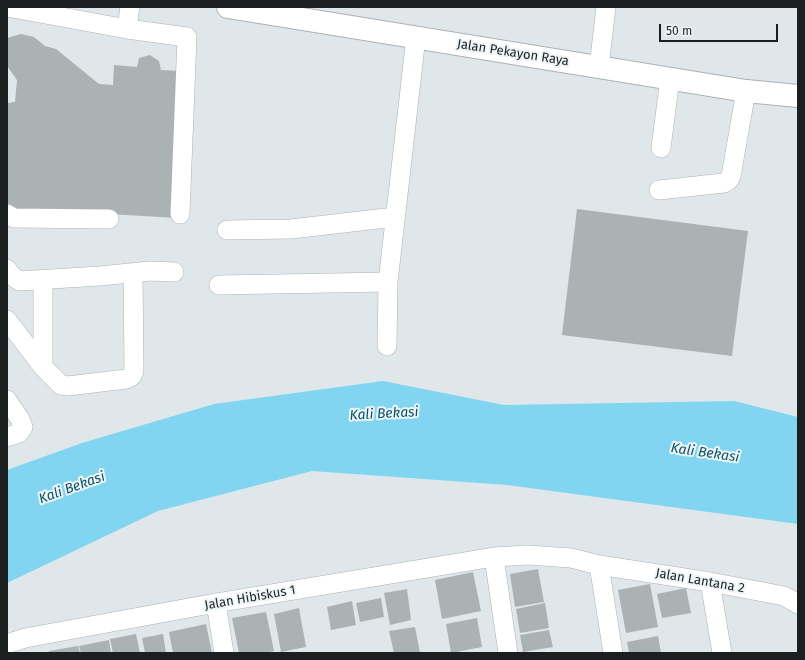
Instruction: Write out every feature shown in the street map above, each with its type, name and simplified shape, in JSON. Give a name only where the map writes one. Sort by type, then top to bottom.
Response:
[{"type":"main road","name":"Jalan Pekayon Raya","points":[[228,7],[746,91],[798,96]]},
{"type":"street","points":[[7,7],[126,29],[187,37],[180,214]]},
{"type":"street","points":[[126,29],[130,7]]},
{"type":"street","points":[[599,67],[606,7]]},
{"type":"street","points":[[387,346],[388,282],[416,37]]},
{"type":"street","points":[[661,148],[670,78]]},
{"type":"street","points":[[659,190],[724,183],[729,180],[731,176],[746,91]]},
{"type":"street","points":[[7,214],[14,218],[109,219]]},
{"type":"street","points":[[227,230],[291,229],[395,217]]},
{"type":"street","points":[[11,279],[43,280],[160,271],[174,272]]},
{"type":"street","points":[[7,320],[43,367],[64,386],[126,379],[132,376],[134,371],[133,273]]},
{"type":"street","points":[[43,280],[43,367]]},
{"type":"street","points":[[219,285],[388,282]]},
{"type":"street","points":[[7,400],[20,419],[23,427],[19,433],[7,437]]},
{"type":"street","name":"Jalan Hibiskus 1","points":[[7,644],[25,638],[216,603],[494,557],[528,554],[548,555],[571,558],[599,565]]},
{"type":"street","points":[[494,557],[508,653]]},
{"type":"street","points":[[599,565],[613,653]]},
{"type":"street","name":"Jalan Lantana 2","points":[[599,565],[710,582],[784,596],[798,604]]},
{"type":"street","points":[[710,582],[722,653]]},
{"type":"street","points":[[216,603],[224,653]]},
{"type":"water","name":"Kali Bekasi","points":[[383,381],[504,405],[734,401],[798,417],[798,524],[507,485],[312,471],[158,511],[7,583],[7,470],[82,443],[214,404]]},
{"type":"building","points":[[21,34],[34,37],[45,46],[56,49],[99,84],[113,85],[114,65],[137,67],[139,58],[150,55],[159,61],[161,70],[180,71],[177,218],[7,208],[7,103],[15,102],[17,80],[7,66],[7,38]]},
{"type":"building","points":[[577,209],[748,231],[732,356],[562,335]]},
{"type":"building","points":[[538,569],[544,602],[515,607],[510,574]]},
{"type":"building","points":[[473,572],[481,611],[442,619],[435,580]]},
{"type":"building","points":[[650,584],[658,627],[626,633],[618,590]]},
{"type":"building","points":[[686,588],[691,613],[662,618],[657,594]]},
{"type":"building","points":[[407,589],[411,620],[390,625],[384,593]]},
{"type":"building","points":[[381,598],[384,617],[360,622],[356,603]]},
{"type":"building","points":[[352,601],[356,625],[331,630],[327,607]]},
{"type":"building","points":[[545,603],[549,628],[520,633],[516,609]]},
{"type":"building","points":[[299,608],[306,647],[281,652],[274,614]]},
{"type":"building","points":[[266,612],[274,651],[265,653],[239,653],[232,618]]},
{"type":"building","points":[[477,618],[482,647],[451,653],[446,624]]},
{"type":"building","points":[[206,624],[212,653],[173,653],[169,632]]},
{"type":"building","points":[[415,627],[420,653],[394,653],[389,631]]},
{"type":"building","points":[[549,630],[553,647],[523,652],[520,635]]},
{"type":"building","points":[[136,634],[140,653],[113,653],[110,639]]},
{"type":"building","points":[[163,634],[166,653],[145,653],[142,638]]},
{"type":"building","points":[[658,636],[661,653],[629,653],[627,642]]},
{"type":"building","points":[[109,640],[111,653],[81,653],[79,646]]},
{"type":"building","points":[[78,646],[80,653],[50,653],[49,651]]}]
